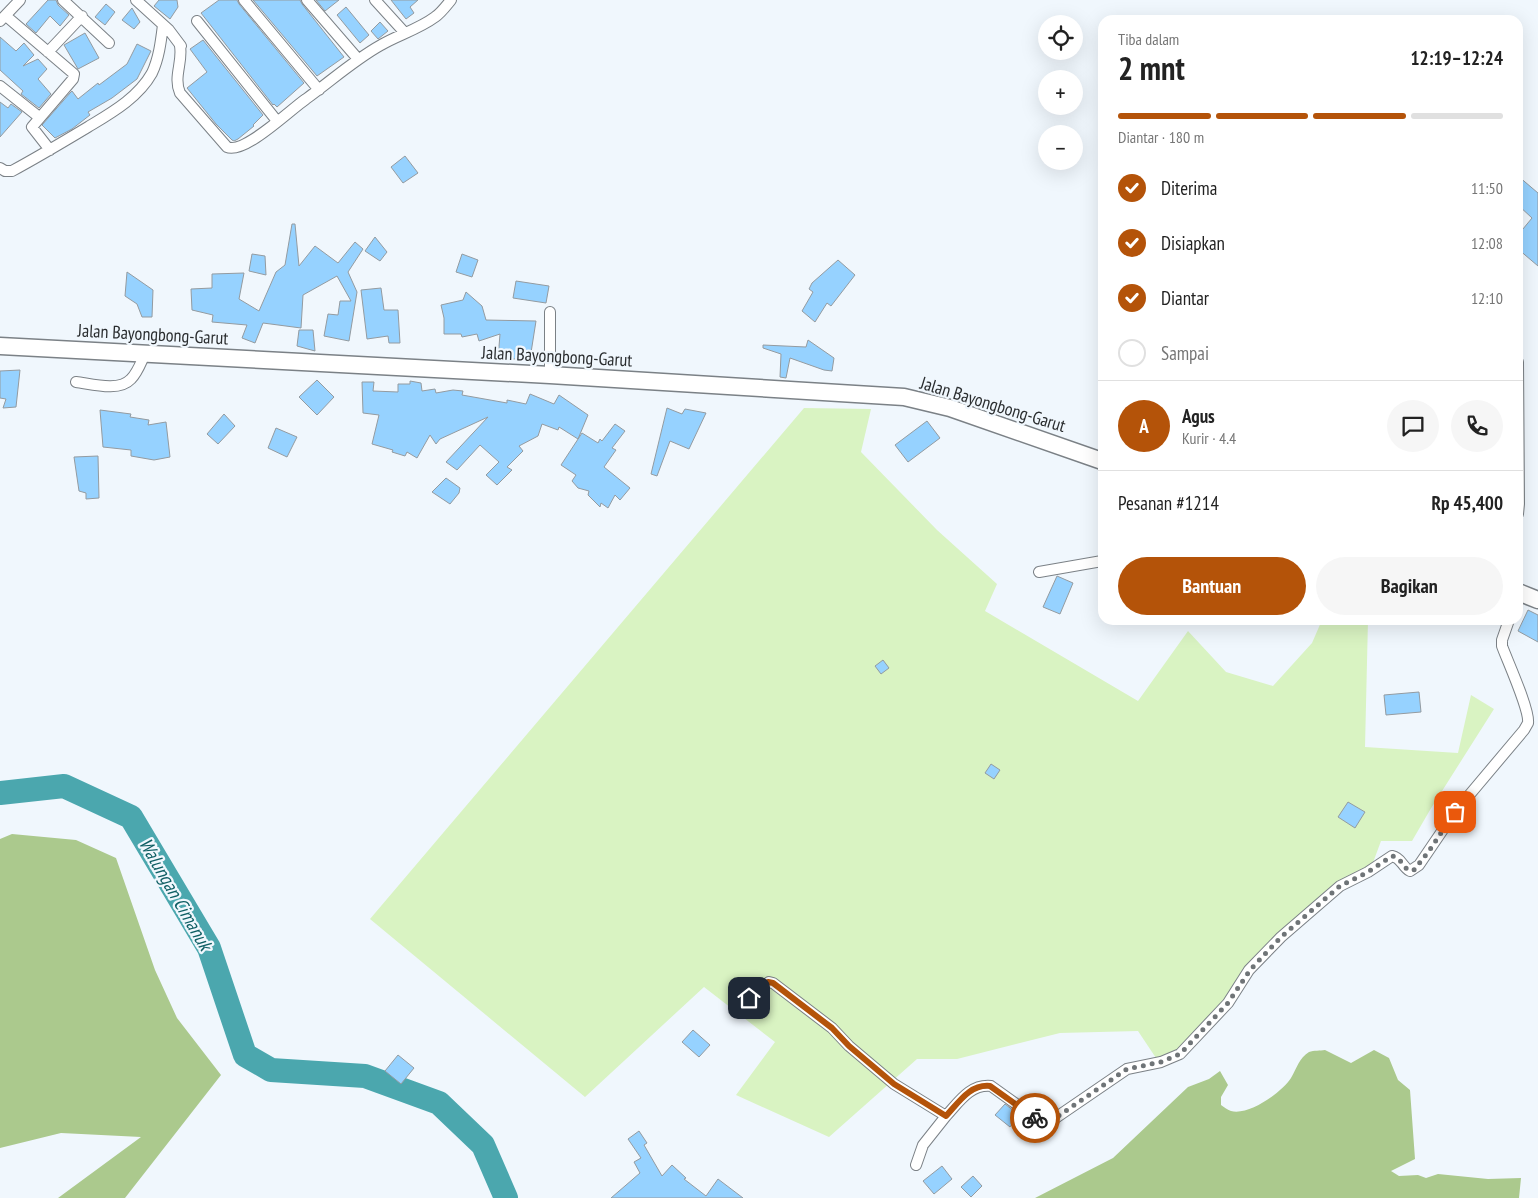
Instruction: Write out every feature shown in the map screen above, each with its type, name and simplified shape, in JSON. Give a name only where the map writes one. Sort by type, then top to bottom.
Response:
[{"type":"main road","name":"Jalan Bayongbong-Garut","points":[[0,346],[550,375],[904,397],[950,408],[1098,459]]},
{"type":"main road","points":[[1523,595],[1538,600]]},
{"type":"street","points":[[20,0],[1,20],[48,52],[74,74],[75,77],[32,127],[50,150]]},
{"type":"street","points":[[64,0],[109,43]]},
{"type":"street","points":[[136,0],[166,28],[181,46],[178,87],[193,108],[227,147],[231,149],[238,148],[270,128],[358,59],[381,44],[437,16],[449,1]]},
{"type":"street","points":[[244,0],[319,90]]},
{"type":"street","points":[[307,0],[358,59]]},
{"type":"street","points":[[375,0],[405,33]]},
{"type":"street","points":[[48,52],[82,16]]},
{"type":"street","points":[[197,21],[277,121]]},
{"type":"street","points":[[0,168],[5,171],[12,171],[120,107],[142,87],[152,73],[166,28]]},
{"type":"street","points":[[0,86],[39,117]]},
{"type":"street","points":[[550,312],[550,375]]},
{"type":"street","points":[[76,382],[115,386],[125,384],[137,372],[145,354]]},
{"type":"street","points":[[1039,572],[1098,562]]},
{"type":"street","points":[[916,1165],[923,1145],[946,1116],[971,1090],[990,1086],[1041,1122],[1047,1123],[1127,1069],[1171,1059],[1180,1054],[1228,1003],[1250,970],[1281,937],[1340,886],[1368,872],[1392,856],[1400,859],[1406,869],[1414,870],[1455,812],[1528,723],[1520,692],[1502,646],[1507,625]]},
{"type":"street","points":[[734,1006],[749,998],[768,982],[773,983],[832,1028],[849,1046],[894,1084],[946,1116]]},
{"type":"green space","points":[[804,408],[871,409],[861,452],[937,530],[997,584],[985,611],[1138,701],[1188,631],[1226,672],[1273,686],[1312,643],[1320,625],[1368,625],[1365,747],[1458,753],[1471,695],[1494,709],[1412,841],[1381,841],[1371,868],[1340,885],[1242,980],[1178,1052],[1158,1061],[1138,1031],[1060,1033],[957,1059],[917,1059],[829,1137],[736,1095],[775,1042],[704,987],[585,1097],[370,919]]},
{"type":"green space","points":[[12,834],[76,840],[116,858],[155,970],[177,1018],[221,1075],[125,1198],[58,1198],[141,1137],[61,1133],[0,1148],[0,839]]},
{"type":"green space","points":[[1325,1050],[1351,1063],[1374,1050],[1389,1058],[1398,1080],[1410,1090],[1415,1159],[1391,1171],[1399,1176],[1418,1175],[1426,1178],[1438,1174],[1488,1179],[1521,1178],[1519,1198],[1035,1198],[1113,1158],[1188,1087],[1209,1079],[1220,1071],[1228,1085],[1221,1097],[1221,1105],[1231,1111],[1247,1110],[1264,1102],[1287,1084],[1300,1060],[1306,1054],[1311,1051]]},
{"type":"building","points":[[48,0],[56,0],[58,5],[69,15],[60,26],[50,16],[36,33],[26,24]]},
{"type":"building","points":[[159,0],[177,0],[178,7],[170,19],[154,6]]},
{"type":"building","points":[[219,0],[237,0],[304,83],[277,107],[273,105],[201,13]]},
{"type":"building","points":[[253,0],[300,0],[344,57],[317,76]]},
{"type":"building","points":[[316,0],[339,0],[325,11]]},
{"type":"building","points":[[391,0],[418,0],[410,7],[414,13],[406,19]]},
{"type":"building","points":[[106,4],[115,12],[105,25],[95,17]]},
{"type":"building","points":[[346,7],[369,35],[360,43],[337,15]]},
{"type":"building","points":[[132,8],[140,22],[134,29],[122,20]]},
{"type":"building","points":[[380,22],[388,31],[378,39],[371,31]]},
{"type":"building","points":[[85,33],[99,58],[78,69],[64,45]]},
{"type":"building","points":[[0,37],[16,51],[24,43],[34,55],[23,66],[38,59],[47,69],[38,79],[51,94],[39,108],[21,94],[23,91],[0,70]]},
{"type":"building","points":[[203,40],[263,115],[254,126],[234,141],[216,124],[187,88],[207,72],[190,49]]},
{"type":"building","points":[[137,44],[151,51],[137,79],[112,98],[88,112],[90,115],[72,129],[55,138],[42,125],[72,91],[78,99],[127,64]]},
{"type":"building","points":[[0,102],[8,108],[11,104],[22,112],[0,137]]},
{"type":"building","points":[[405,156],[418,173],[403,183],[391,167]]},
{"type":"building","points":[[1523,180],[1538,193],[1538,266],[1523,253],[1523,229],[1532,218],[1523,210]]},
{"type":"building","points":[[292,224],[295,224],[299,266],[315,246],[338,263],[355,242],[363,249],[348,272],[357,292],[349,341],[324,336],[328,314],[338,315],[340,301],[351,301],[337,276],[303,295],[301,328],[263,323],[255,343],[242,338],[247,325],[212,322],[213,315],[192,310],[191,289],[212,288],[212,274],[244,273],[239,299],[259,311],[276,272],[285,265]]},
{"type":"building","points":[[375,237],[387,252],[380,261],[365,251]]},
{"type":"building","points":[[252,254],[265,256],[266,275],[249,271]]},
{"type":"building","points":[[462,254],[478,260],[472,277],[456,272]]},
{"type":"building","points":[[838,260],[855,275],[831,306],[827,303],[815,322],[802,311],[813,292],[809,289],[812,283]]},
{"type":"building","points":[[127,272],[153,290],[152,317],[142,317],[137,304],[125,296]]},
{"type":"building","points":[[516,281],[549,286],[546,303],[513,298]]},
{"type":"building","points":[[381,288],[384,310],[398,310],[400,343],[389,343],[388,336],[367,339],[361,290]]},
{"type":"building","points":[[466,292],[482,306],[486,320],[536,321],[530,359],[498,359],[500,334],[479,341],[477,334],[462,337],[461,334],[444,334],[444,318],[441,305],[463,300]]},
{"type":"building","points":[[299,330],[313,330],[315,351],[297,346]]},
{"type":"building","points":[[808,340],[834,358],[832,371],[790,358],[786,378],[780,377],[781,354],[763,348],[763,345],[806,347]]},
{"type":"building","points":[[20,370],[16,407],[3,408],[6,399],[0,398],[0,371]]},
{"type":"building","points":[[317,380],[334,397],[317,415],[299,397]]},
{"type":"building","points":[[410,381],[421,383],[422,391],[435,389],[436,393],[453,390],[463,391],[462,395],[507,403],[507,400],[526,404],[530,394],[554,404],[559,395],[588,415],[578,439],[559,427],[558,430],[542,424],[538,436],[519,446],[523,451],[507,467],[512,470],[497,485],[486,475],[499,462],[480,445],[457,470],[446,462],[488,417],[440,439],[436,444],[430,435],[417,458],[407,452],[405,456],[392,452],[393,450],[372,444],[379,415],[363,413],[362,382],[374,382],[373,391],[398,392],[398,384],[410,384]]},
{"type":"building","points":[[667,408],[682,414],[685,409],[706,413],[689,449],[670,441],[657,476],[651,474]]},
{"type":"building","points":[[100,410],[131,414],[130,417],[149,420],[148,425],[166,422],[170,457],[154,460],[131,456],[131,450],[103,447]]},
{"type":"building","points":[[224,414],[235,426],[218,444],[207,434]]},
{"type":"building","points":[[927,421],[940,438],[908,462],[895,445]]},
{"type":"building","points":[[615,424],[625,431],[612,448],[616,450],[604,467],[630,488],[620,500],[615,495],[608,508],[601,503],[600,507],[588,495],[589,491],[578,488],[572,481],[576,475],[561,465],[582,433],[598,443],[600,439],[602,441]]},
{"type":"building","points":[[276,428],[297,437],[287,457],[268,448]]},
{"type":"building","points":[[98,456],[99,498],[86,499],[86,493],[79,491],[74,457]]},
{"type":"building","points":[[446,478],[460,488],[459,493],[450,504],[432,492]]},
{"type":"building","points":[[1057,576],[1073,583],[1060,614],[1043,607]]},
{"type":"building","points":[[1528,610],[1538,615],[1538,642],[1518,631],[1521,625],[1523,625]]},
{"type":"building","points":[[883,660],[889,668],[881,674],[875,666]]},
{"type":"building","points":[[1419,692],[1421,712],[1386,715],[1384,695]]},
{"type":"building","points":[[991,764],[1000,770],[994,779],[985,773]]},
{"type":"building","points":[[1348,802],[1365,812],[1355,828],[1338,817]]},
{"type":"building","points":[[693,1030],[710,1045],[699,1057],[682,1042]]},
{"type":"building","points":[[398,1055],[414,1068],[401,1084],[385,1071]]},
{"type":"building","points":[[1005,1104],[1019,1115],[1010,1127],[995,1115]]},
{"type":"building","points":[[639,1131],[647,1143],[644,1145],[662,1176],[672,1165],[686,1178],[684,1179],[706,1196],[718,1179],[743,1198],[611,1198],[640,1173],[634,1162],[641,1158],[628,1139]]},
{"type":"building","points":[[942,1166],[952,1179],[934,1194],[923,1181]]},
{"type":"building","points":[[973,1176],[982,1186],[971,1197],[961,1187]]},
{"type":"waterway","name":"Walungan Cimanuk","points":[[0,793],[64,786],[131,817],[209,948],[245,1055],[271,1070],[365,1076],[439,1103],[483,1145],[506,1198]]},
{"type":"way so far","points":[[1035,1118],[1047,1123],[1127,1069],[1161,1062],[1180,1054],[1228,1003],[1250,970],[1281,937],[1340,886],[1368,872],[1392,856],[1400,859],[1406,869],[1414,870],[1455,812]]},
{"type":"route","points":[[749,998],[768,982],[773,983],[832,1028],[849,1046],[894,1084],[946,1116],[971,1090],[990,1086],[1035,1118]]}]
